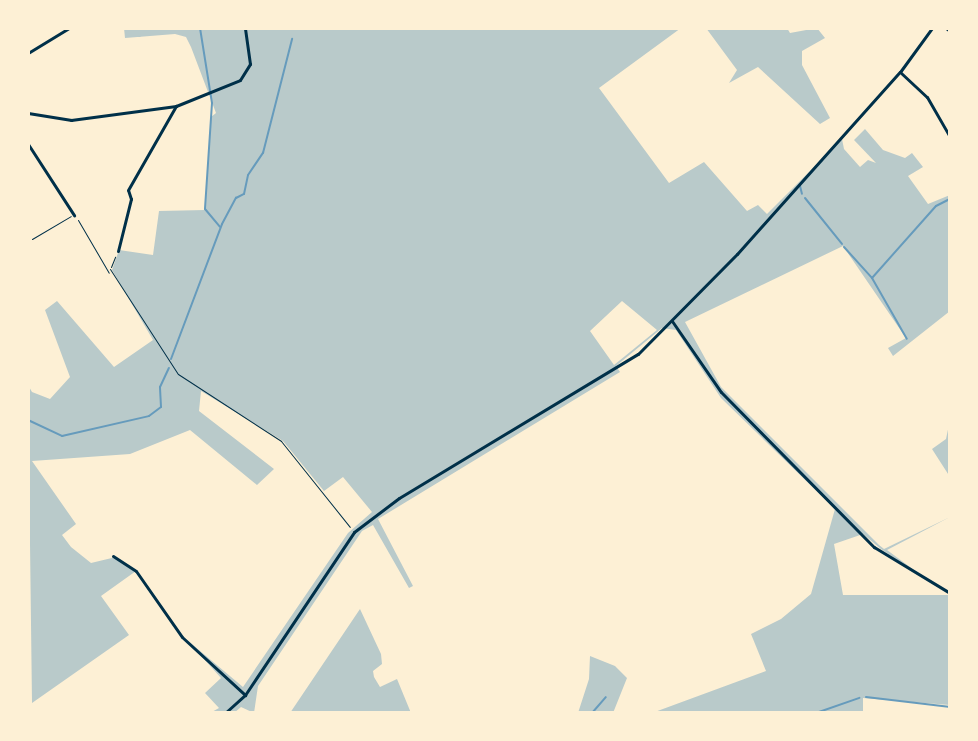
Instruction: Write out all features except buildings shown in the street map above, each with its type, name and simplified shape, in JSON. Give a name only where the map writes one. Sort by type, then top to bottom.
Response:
[{"type":"street","points":[[28,113],[71,120],[176,106],[204,92],[240,80],[247,71],[251,52],[245,28]]},
{"type":"street","points":[[225,713],[245,695],[354,532],[399,498],[620,368],[672,321],[900,72],[932,28]]},
{"type":"street","points":[[28,53],[67,29]]},
{"type":"street","points":[[900,72],[927,97],[950,137]]},
{"type":"street","points":[[118,251],[131,199],[128,190],[176,106]]},
{"type":"street","points":[[28,144],[74,215]]},
{"type":"street","points":[[672,321],[721,392],[874,547],[950,593]]},
{"type":"street","points":[[113,556],[136,571],[182,637],[245,695]]},
{"type":"lane","points":[[32,239],[74,215]]},
{"type":"path","points":[[74,215],[109,273],[118,251]]},
{"type":"path","points":[[110,269],[178,374],[281,441],[354,532]]},
{"type":"shaded area","points":[[124,28],[681,28],[599,88],[669,183],[704,162],[747,211],[758,205],[767,214],[842,139],[844,149],[860,167],[868,160],[876,163],[854,140],[865,129],[883,150],[905,158],[912,153],[923,167],[908,176],[928,204],[950,195],[950,311],[893,356],[888,348],[906,338],[843,246],[685,322],[721,387],[884,549],[950,517],[887,550],[937,587],[863,534],[834,544],[843,595],[950,595],[950,705],[863,698],[863,713],[652,713],[766,671],[751,634],[781,619],[811,594],[835,509],[721,398],[676,330],[662,328],[616,366],[620,372],[378,519],[413,586],[409,588],[373,525],[362,531],[258,686],[254,713],[241,707],[234,713],[210,713],[219,708],[205,693],[221,678],[187,640],[243,687],[348,533],[372,512],[343,477],[324,491],[283,441],[201,391],[199,411],[274,469],[257,485],[190,430],[130,454],[32,461],[76,524],[62,535],[71,547],[91,563],[116,557],[136,571],[101,596],[129,635],[32,703],[28,385],[32,392],[50,399],[70,377],[45,310],[57,301],[114,367],[153,340],[112,270],[119,250],[153,255],[159,211],[205,210],[211,117],[216,113],[191,47],[186,37],[175,34],[125,38]],"holes":[[[622,301],[657,330],[614,365],[590,331]]]},
{"type":"shaded area","points":[[706,28],[787,28],[790,33],[817,28],[825,38],[802,51],[802,65],[830,118],[820,124],[758,67],[729,83],[737,70]]},
{"type":"shaded area","points":[[950,420],[950,477],[932,449],[946,439]]},
{"type":"shaded area","points":[[360,609],[381,654],[382,664],[373,671],[374,677],[380,687],[397,679],[411,713],[290,713]]},
{"type":"shaded area","points":[[590,656],[615,666],[627,678],[613,713],[578,713],[589,679]]},
{"type":"waterway","points":[[200,28],[212,103],[205,209],[220,227]]},
{"type":"waterway","points":[[171,359],[222,224],[236,198],[244,194],[248,175],[263,153],[292,39]]},
{"type":"waterway","points":[[800,186],[802,194]]},
{"type":"waterway","points":[[805,198],[842,244]]},
{"type":"waterway","points":[[872,278],[936,206],[950,199]]},
{"type":"waterway","points":[[844,247],[872,278],[907,339]]},
{"type":"waterway","points":[[28,420],[62,436],[149,416],[161,407],[160,387],[169,368]]},
{"type":"waterway","points":[[592,713],[606,697]]},
{"type":"waterway","points":[[866,697],[950,707]]},
{"type":"waterway","points":[[816,713],[859,698]]}]
